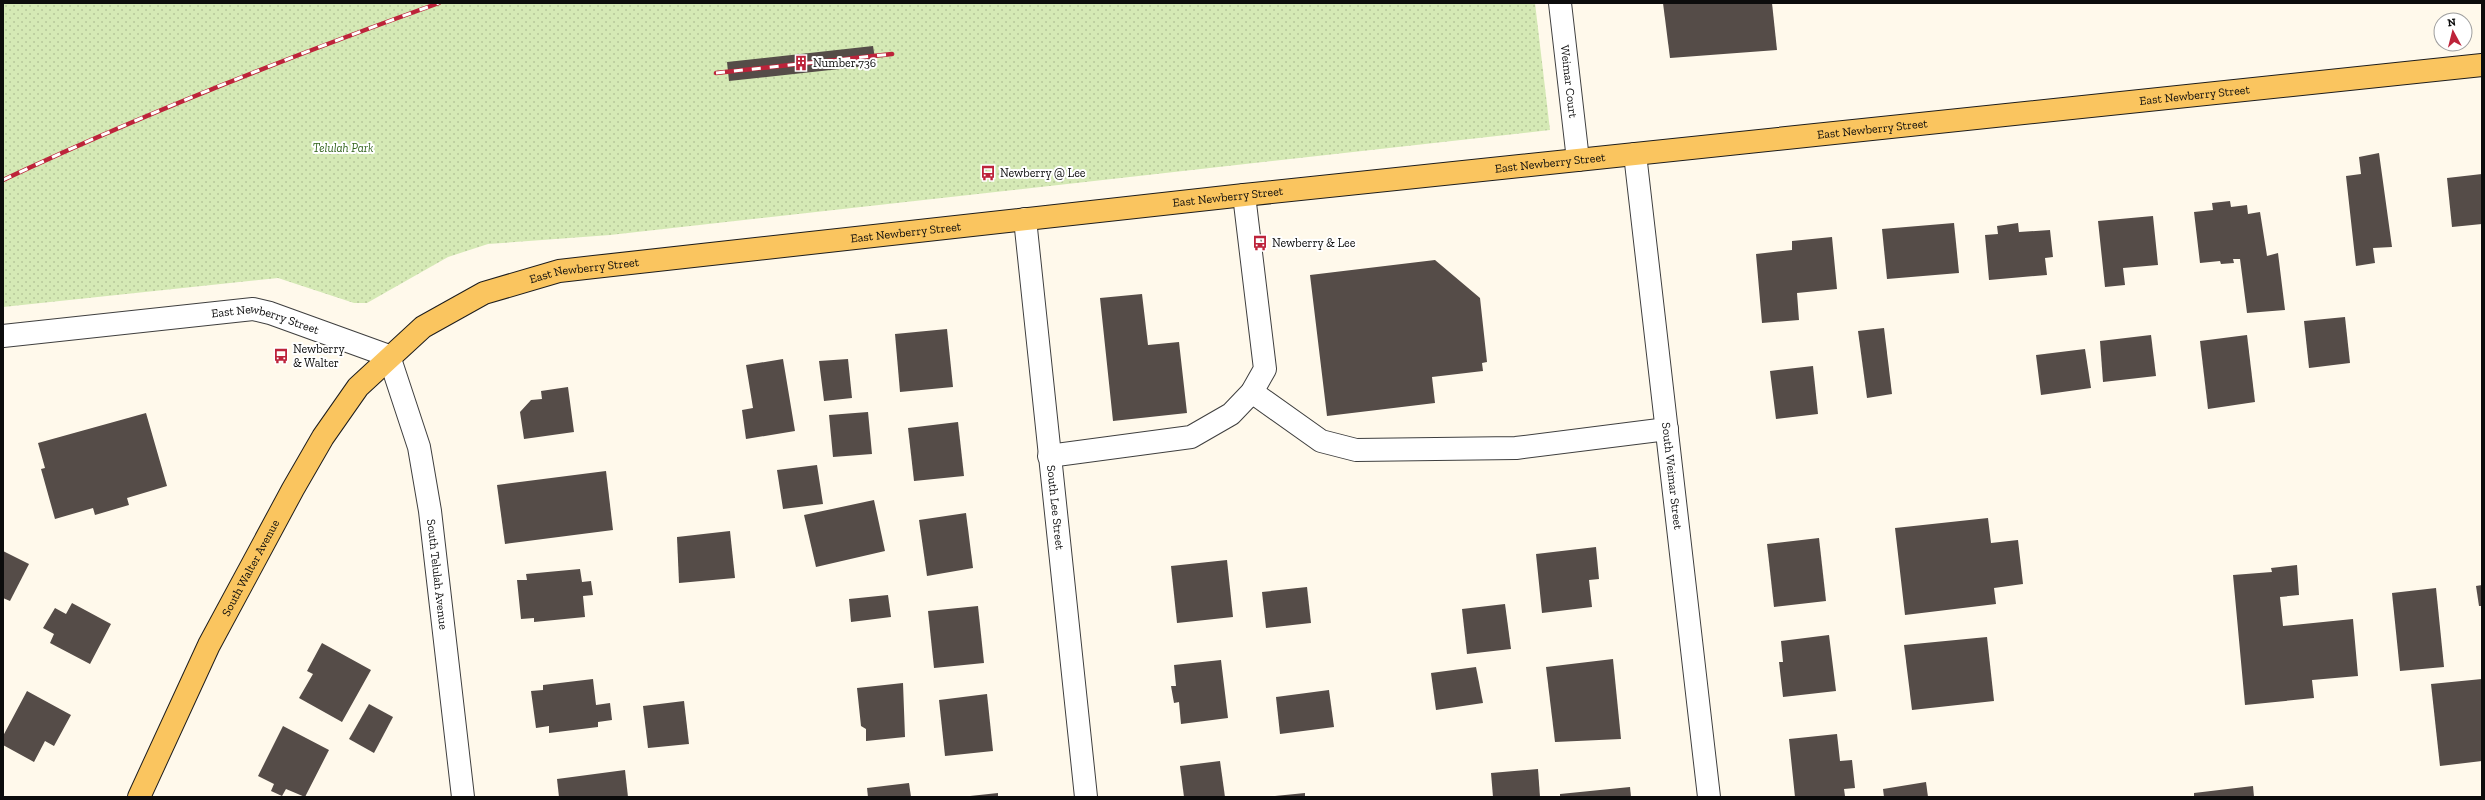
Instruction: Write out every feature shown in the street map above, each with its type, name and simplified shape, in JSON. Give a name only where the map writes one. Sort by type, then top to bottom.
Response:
[{"type":"main road","name":"East Newberry Street","points":[[389,356],[424,327],[484,292],[559,271],[1244,195],[2482,65]]},
{"type":"main road","name":"South Walter Avenue","points":[[139,797],[209,645],[293,489],[323,437],[358,386],[389,356]]},
{"type":"street","name":"Weimar Court","points":[[1560,3],[1578,160]]},
{"type":"street","name":"South Weimar Street","points":[[1635,154],[1709,797]]},
{"type":"street","points":[[1050,456],[1191,436],[1231,414],[1252,392],[1265,370],[1244,195]]},
{"type":"street","name":"South Lee Street","points":[[1025,219],[1086,797]]},
{"type":"street","name":"East Newberry Street","points":[[3,336],[252,309],[270,313],[389,356]]},
{"type":"street","name":"South Telulah Avenue","points":[[389,356],[419,447],[430,511],[463,797]]},
{"type":"street","points":[[1252,392],[1320,441],[1356,450],[1516,448],[1666,429]]},
{"type":"green space","name":"Telulah Park","points":[[3,3],[1535,3],[1550,130],[610,235],[488,244],[448,257],[367,303],[354,303],[278,278],[3,307]]},
{"type":"building","points":[[1663,3],[1772,3],[1777,50],[1670,58]]},
{"type":"building","name":"Number 736","points":[[873,46],[876,65],[729,81],[727,62]]},
{"type":"building","points":[[2379,153],[2392,247],[2373,248],[2375,263],[2356,266],[2346,176],[2361,174],[2359,157]]},
{"type":"building","points":[[2482,174],[2482,224],[2452,227],[2447,178]]},
{"type":"building","points":[[2230,201],[2231,207],[2247,205],[2248,214],[2260,212],[2267,256],[2278,253],[2285,310],[2247,313],[2240,259],[2233,259],[2234,263],[2221,264],[2220,261],[2200,263],[2194,212],[2213,210],[2212,203]]},
{"type":"building","points":[[2153,216],[2158,265],[2123,268],[2125,285],[2105,287],[2098,221]]},
{"type":"building","points":[[1954,223],[1959,273],[1887,279],[1882,229]]},
{"type":"building","points":[[2018,223],[2019,232],[2050,230],[2053,257],[2045,258],[2047,275],[1989,280],[1985,235],[1998,234],[1997,226]]},
{"type":"building","points":[[1832,237],[1837,289],[1797,293],[1799,320],[1762,323],[1756,254],[1792,250],[1792,241]]},
{"type":"building","points":[[1435,260],[1480,298],[1487,362],[1482,363],[1483,371],[1432,377],[1435,403],[1327,416],[1310,275]]},
{"type":"building","points":[[1142,294],[1148,345],[1179,342],[1187,413],[1113,421],[1100,298]]},
{"type":"building","points":[[2345,317],[2350,363],[2309,368],[2304,321]]},
{"type":"building","points":[[1884,328],[1892,394],[1867,398],[1858,331]]},
{"type":"building","points":[[947,329],[953,387],[900,392],[895,334]]},
{"type":"building","points":[[2151,335],[2156,376],[2103,382],[2100,341]]},
{"type":"building","points":[[2247,335],[2255,402],[2208,409],[2200,341]]},
{"type":"building","points":[[2085,349],[2091,388],[2041,395],[2036,355]]},
{"type":"building","points":[[783,359],[795,431],[746,439],[742,410],[753,408],[746,365]]},
{"type":"building","points":[[848,359],[852,398],[824,401],[819,361]]},
{"type":"building","points":[[1813,366],[1818,414],[1776,419],[1770,371]]},
{"type":"building","points":[[568,387],[574,432],[524,439],[520,412],[531,400],[542,399],[541,391]]},
{"type":"building","points":[[868,412],[872,454],[833,457],[829,415]]},
{"type":"building","points":[[146,413],[167,486],[127,498],[129,505],[95,515],[93,508],[55,519],[41,469],[45,468],[38,443]]},
{"type":"building","points":[[958,422],[964,476],[914,481],[908,428]]},
{"type":"building","points":[[817,465],[823,504],[783,509],[777,470]]},
{"type":"building","points":[[606,471],[613,530],[505,544],[497,485]]},
{"type":"building","points":[[874,500],[885,551],[816,567],[804,515]]},
{"type":"building","points":[[966,513],[973,568],[927,576],[919,520]]},
{"type":"building","points":[[1988,518],[1991,543],[2018,540],[2023,584],[1994,588],[1996,604],[1905,615],[1895,528]]},
{"type":"building","points":[[730,531],[735,578],[679,583],[677,537]]},
{"type":"building","points":[[1819,538],[1826,601],[1774,607],[1767,544]]},
{"type":"building","points":[[1596,547],[1599,579],[1589,580],[1592,607],[1542,613],[1536,554]]},
{"type":"building","points":[[3,551],[29,564],[10,601],[3,598]]},
{"type":"building","points":[[1227,560],[1233,617],[1177,623],[1171,566]]},
{"type":"building","points":[[2297,565],[2299,595],[2280,597],[2283,626],[2353,619],[2358,676],[2312,680],[2314,698],[2245,705],[2233,575],[2272,572],[2271,568]]},
{"type":"building","points":[[580,569],[582,582],[591,581],[593,595],[583,596],[585,617],[534,622],[534,618],[521,619],[517,580],[527,580],[526,574]]},
{"type":"building","points":[[2482,585],[2482,606],[2479,606],[2476,586]]},
{"type":"building","points":[[1307,587],[1311,623],[1266,628],[1262,592]]},
{"type":"building","points":[[2436,588],[2444,667],[2400,671],[2392,593]]},
{"type":"building","points":[[888,595],[891,617],[851,622],[849,599]]},
{"type":"building","points":[[72,603],[111,624],[90,664],[50,643],[54,634],[43,628],[55,608],[66,614]]},
{"type":"building","points":[[1505,604],[1511,649],[1467,654],[1462,609]]},
{"type":"building","points":[[978,606],[984,663],[934,668],[928,611]]},
{"type":"building","points":[[1829,635],[1836,691],[1783,697],[1779,662],[1783,662],[1781,641]]},
{"type":"building","points":[[1987,637],[1994,701],[1912,710],[1904,645]]},
{"type":"building","points":[[322,643],[371,670],[342,722],[299,698],[313,674],[307,671]]},
{"type":"building","points":[[1613,659],[1621,739],[1555,742],[1546,667]]},
{"type":"building","points":[[1221,660],[1228,718],[1181,724],[1179,702],[1174,703],[1171,686],[1176,686],[1174,665]]},
{"type":"building","points":[[1476,667],[1483,703],[1436,710],[1431,673]]},
{"type":"building","points":[[593,679],[596,705],[610,703],[612,720],[598,722],[598,727],[549,733],[549,726],[536,728],[531,691],[543,690],[543,685]]},
{"type":"building","points":[[2482,679],[2482,761],[2440,766],[2431,684]]},
{"type":"building","points":[[903,683],[905,737],[866,741],[866,729],[861,726],[857,688]]},
{"type":"building","points":[[1329,690],[1334,727],[1280,734],[1276,697]]},
{"type":"building","points":[[27,691],[71,715],[54,746],[45,741],[34,762],[3,745],[3,736]]},
{"type":"building","points":[[987,694],[993,751],[945,756],[939,700]]},
{"type":"building","points":[[684,701],[689,744],[648,748],[643,706]]},
{"type":"building","points":[[369,704],[393,717],[374,753],[349,739]]},
{"type":"building","points":[[283,726],[329,750],[305,797],[286,789],[282,796],[271,791],[274,784],[258,776]]},
{"type":"building","points":[[1837,734],[1840,761],[1852,760],[1855,788],[1844,789],[1845,796],[1795,797],[1789,739]]},
{"type":"building","points":[[1220,761],[1225,797],[1184,797],[1180,766]]},
{"type":"building","points":[[1538,769],[1540,797],[1493,797],[1491,773]]},
{"type":"building","points":[[625,770],[628,797],[559,797],[557,779]]},
{"type":"building","points":[[1926,782],[1928,797],[1884,797],[1883,789]]},
{"type":"building","points":[[909,783],[911,797],[868,797],[867,788]]},
{"type":"building","points":[[2253,786],[2254,797],[2194,797],[2194,793]]},
{"type":"building","points":[[1630,787],[1631,797],[1560,797],[1560,794]]},
{"type":"building","points":[[998,793],[998,797],[970,797],[970,796]]},
{"type":"building","points":[[1305,793],[1305,797],[1275,797],[1275,796]]},
{"type":"railway","points":[[3,180],[56,155],[219,86],[439,3]]},
{"type":"railway","points":[[716,73],[892,54]]},
{"type":"place","name":"Number 736","points":[[801,63]]},
{"type":"place","name":"Newberry @ Lee","points":[[988,173]]},
{"type":"place","name":"Newberry & Lee","points":[[1260,243]]},
{"type":"place","name":"Newberry & Walter","points":[[281,356]]}]
